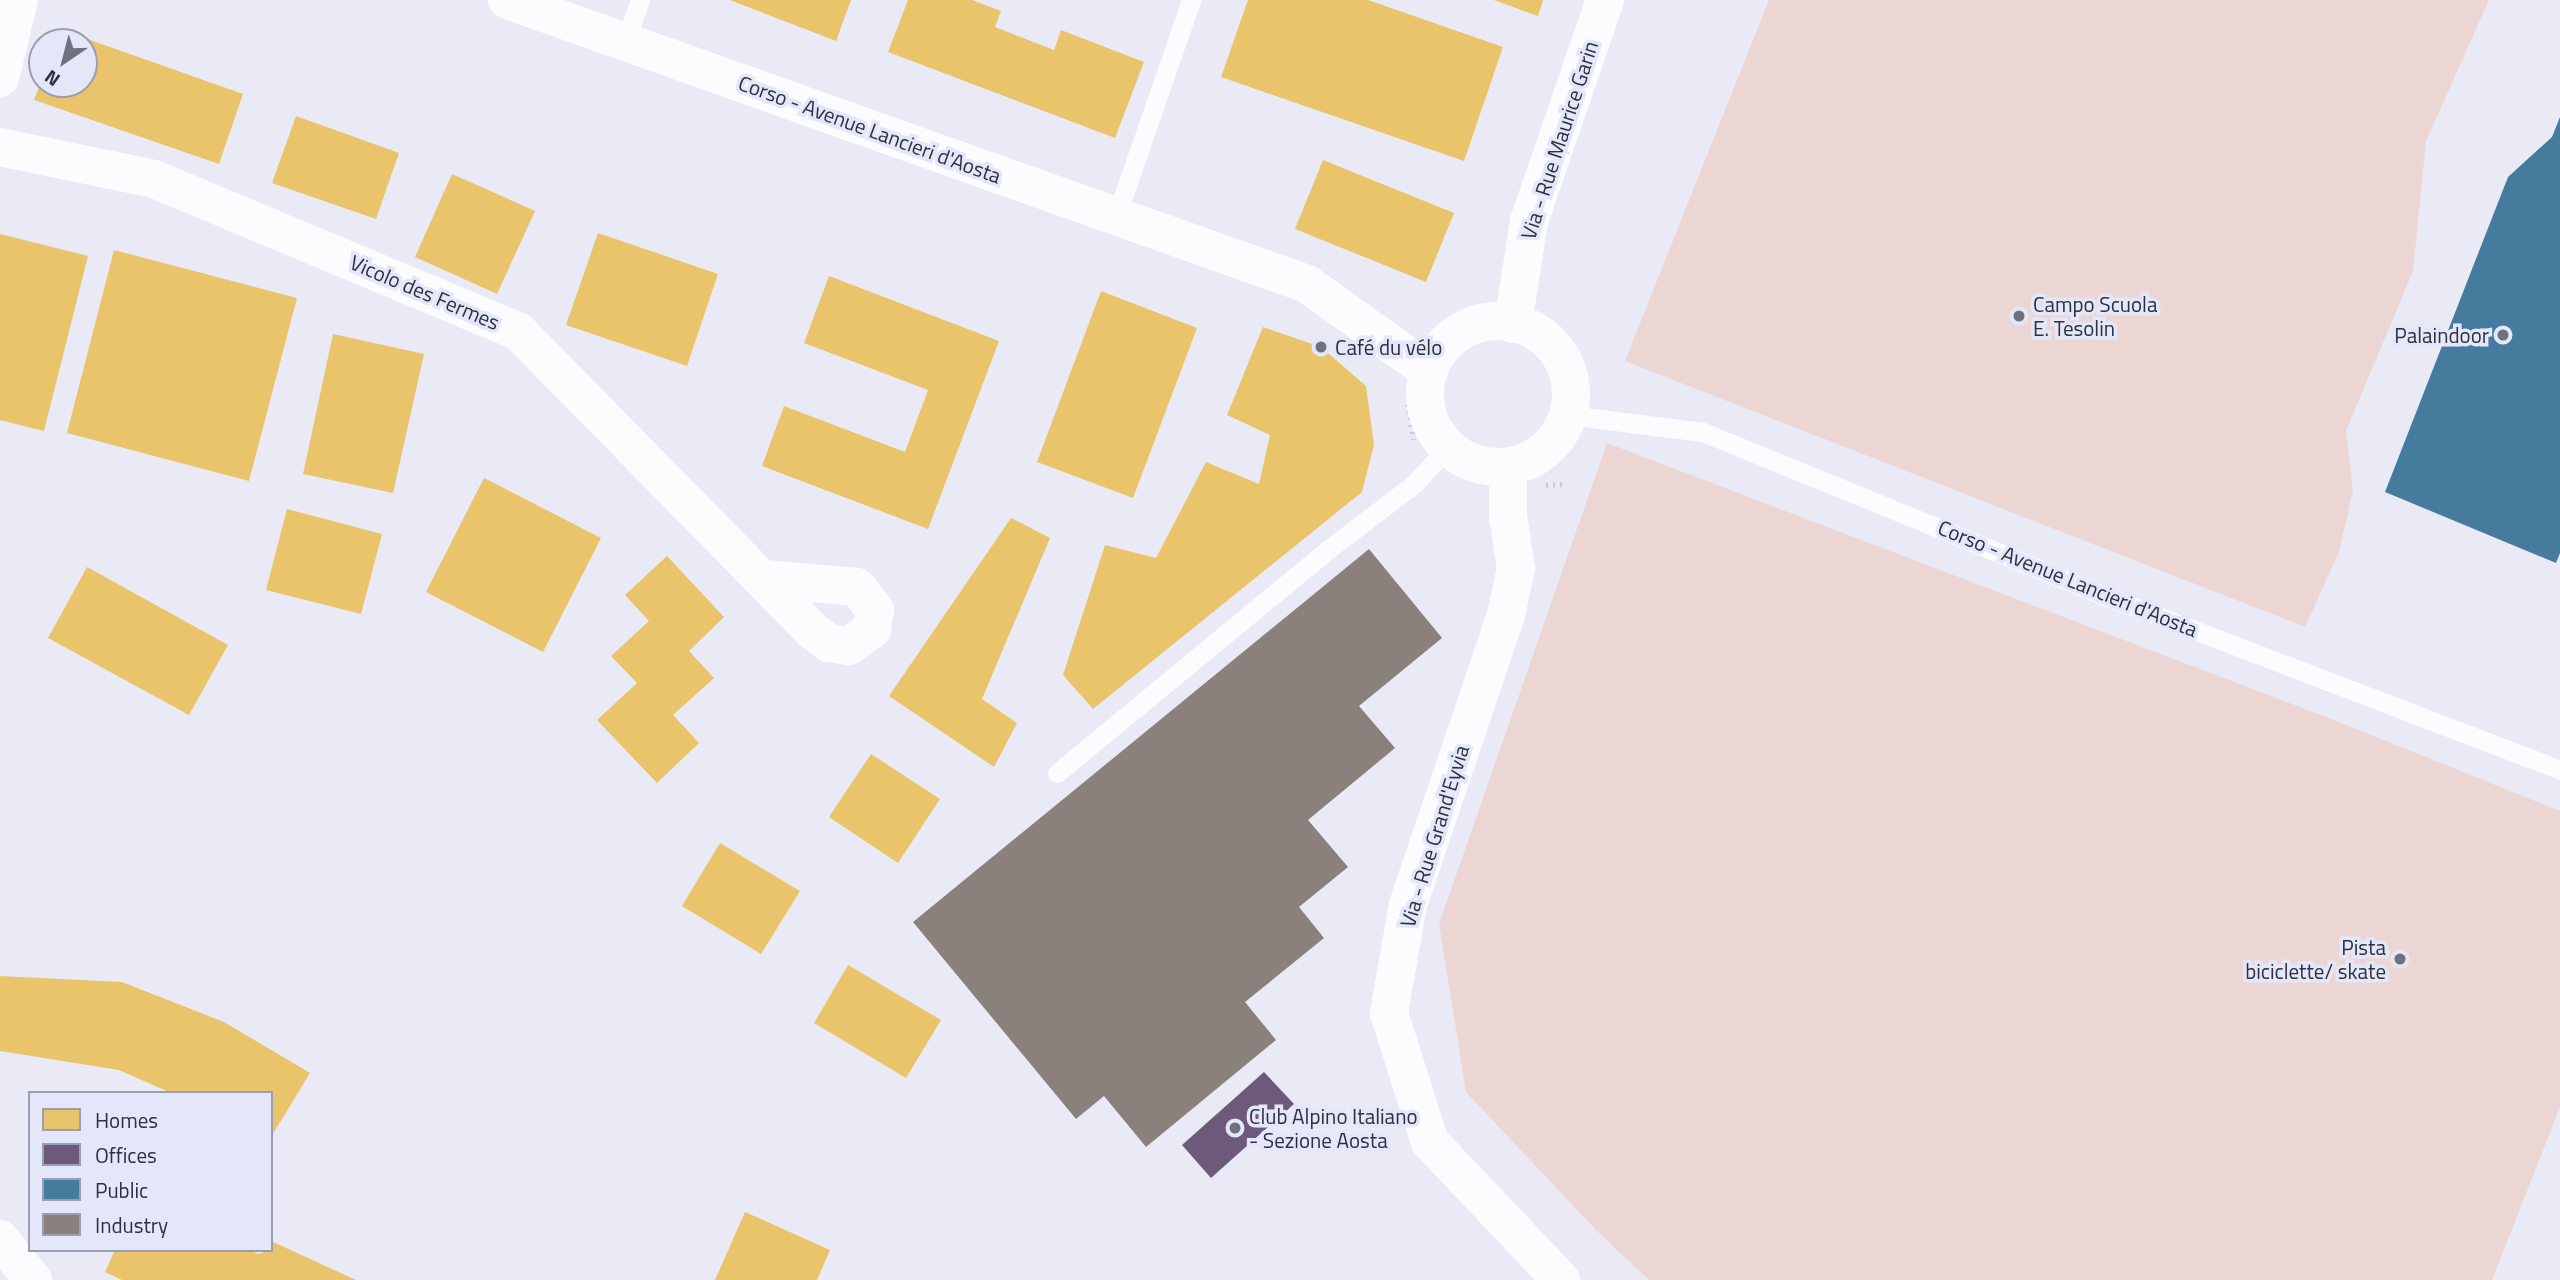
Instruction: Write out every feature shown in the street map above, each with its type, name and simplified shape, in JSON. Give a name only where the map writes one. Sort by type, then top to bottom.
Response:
[{"type":"street","points":[[0,78],[19,0]]},
{"type":"street","name":"Corso - Avenue Lancieri d'Aosta","points":[[507,0],[1307,285],[1429,371]]},
{"type":"street","name":"Via - Rue Maurice Garin","points":[[1513,324],[1529,221],[1605,0]]},
{"type":"street","name":"Vicolo des Fermes","points":[[0,147],[154,179],[519,332],[765,579]]},
{"type":"street","points":[[1481,323],[1513,324],[1536,332],[1565,364],[1571,385],[1569,415],[1546,450],[1508,467],[1469,461],[1449,446],[1428,415],[1425,391],[1429,371],[1448,341],[1462,331],[1481,323]]},
{"type":"street","name":"Via - Rue Grand'Eyvia","points":[[1508,467],[1508,516],[1517,568],[1506,615],[1408,904],[1390,1013],[1430,1142],[1561,1280]]},
{"type":"street","points":[[0,1239],[33,1280]]},
{"type":"lane","points":[[625,41],[640,0]]},
{"type":"lane","points":[[1116,217],[1191,0]]},
{"type":"lane","name":"Corso - Avenue Lancieri d'Aosta","points":[[1569,415],[1703,432],[2105,596],[2560,771]]},
{"type":"lane","points":[[1057,773],[1414,484],[1449,446]]},
{"type":"shaded area","name":"Campo Scuola E. Tesolin","points":[[1769,0],[2489,0],[2426,141],[2413,271],[2346,431],[2353,491],[2339,552],[2305,627],[1625,361]]},
{"type":"shaded area","points":[[1607,443],[2331,719],[2560,811],[2560,1107],[2492,1280],[1649,1280],[1597,1231],[1466,1092],[1439,924]]},
{"type":"building: Homes","points":[[730,0],[851,0],[836,41]]},
{"type":"building: Homes","points":[[908,0],[972,0],[1001,11],[995,27],[1054,50],[1061,30],[1144,62],[1115,138],[888,52]]},
{"type":"building: Homes","points":[[1248,0],[1368,0],[1503,47],[1464,161],[1221,77]]},
{"type":"building: Homes","points":[[1494,0],[1543,0],[1538,16]]},
{"type":"building: Homes","points":[[98,43],[243,94],[219,164],[34,100],[98,98]]},
{"type":"building: Homes","points":[[296,116],[399,153],[376,219],[272,183]]},
{"type":"building: Homes","points":[[1323,160],[1454,213],[1426,282],[1295,229]]},
{"type":"building: Homes","points":[[452,174],[535,211],[497,294],[415,257]]},
{"type":"building: Homes","points":[[598,233],[718,274],[687,366],[566,325]]},
{"type":"building: Homes","points":[[0,234],[88,256],[44,431],[0,420]]},
{"type":"building: Homes","points":[[114,250],[297,298],[249,481],[67,433]]},
{"type":"building: Homes","points":[[829,276],[999,341],[928,529],[762,466],[784,406],[905,452],[928,390],[804,343]]},
{"type":"building: Homes","points":[[1101,291],[1197,328],[1133,498],[1037,462]]},
{"type":"building: Homes","points":[[1263,327],[1321,347],[1366,386],[1374,445],[1362,492],[1093,709],[1063,675],[1105,545],[1156,558],[1206,462],[1259,484],[1270,435],[1227,415]]},
{"type":"building: Homes","points":[[333,334],[424,354],[393,493],[303,474]]},
{"type":"building: Homes","points":[[484,478],[601,538],[543,652],[426,592]]},
{"type":"building: Homes","points":[[287,509],[382,534],[361,614],[266,590]]},
{"type":"building: Homes","points":[[1011,518],[1050,538],[982,699],[1017,723],[994,767],[889,696]]},
{"type":"building: Homes","points":[[667,556],[724,617],[689,651],[714,678],[673,715],[699,743],[657,783],[597,720],[637,683],[611,656],[649,621],[625,595]]},
{"type":"building: Homes","points":[[87,567],[228,645],[189,715],[48,638]]},
{"type":"building: Homes","points":[[871,754],[940,799],[898,863],[829,817]]},
{"type":"building: Homes","points":[[720,843],[800,891],[761,954],[682,906]]},
{"type":"building: Homes","points":[[848,965],[941,1020],[906,1078],[814,1023]]},
{"type":"building: Homes","points":[[0,976],[122,982],[224,1022],[310,1073],[273,1134],[273,1091],[166,1091],[119,1070],[0,1051]]},
{"type":"building: Homes","points":[[745,1212],[830,1250],[817,1280],[715,1280]]},
{"type":"building: Homes","points":[[273,1242],[356,1280],[122,1280],[105,1272],[114,1252],[273,1252]]},
{"type":"building: Offices","points":[[1264,1072],[1294,1104],[1211,1178],[1182,1145]]},
{"type":"building: Public","name":"Palaindoor","points":[[2560,117],[2560,553],[2556,563],[2385,492],[2508,177],[2552,137]]},
{"type":"building: Industry","points":[[1369,549],[1442,638],[1359,706],[1395,748],[1308,820],[1348,867],[1299,907],[1324,938],[1245,1002],[1276,1040],[1146,1147],[1104,1096],[1076,1119],[913,922]]},
{"type":"place","name":"Campo Scuola E. Tesolin","points":[[2019,316]]},
{"type":"place","name":"Palaindoor","points":[[2503,335]]},
{"type":"place","name":"Café du vélo","points":[[1321,347]]},
{"type":"place","name":"Pista biciclette/ skate","points":[[2400,959]]},
{"type":"place","name":"Club Alpino Italiano - Sezione Aosta","points":[[1235,1128]]}]
